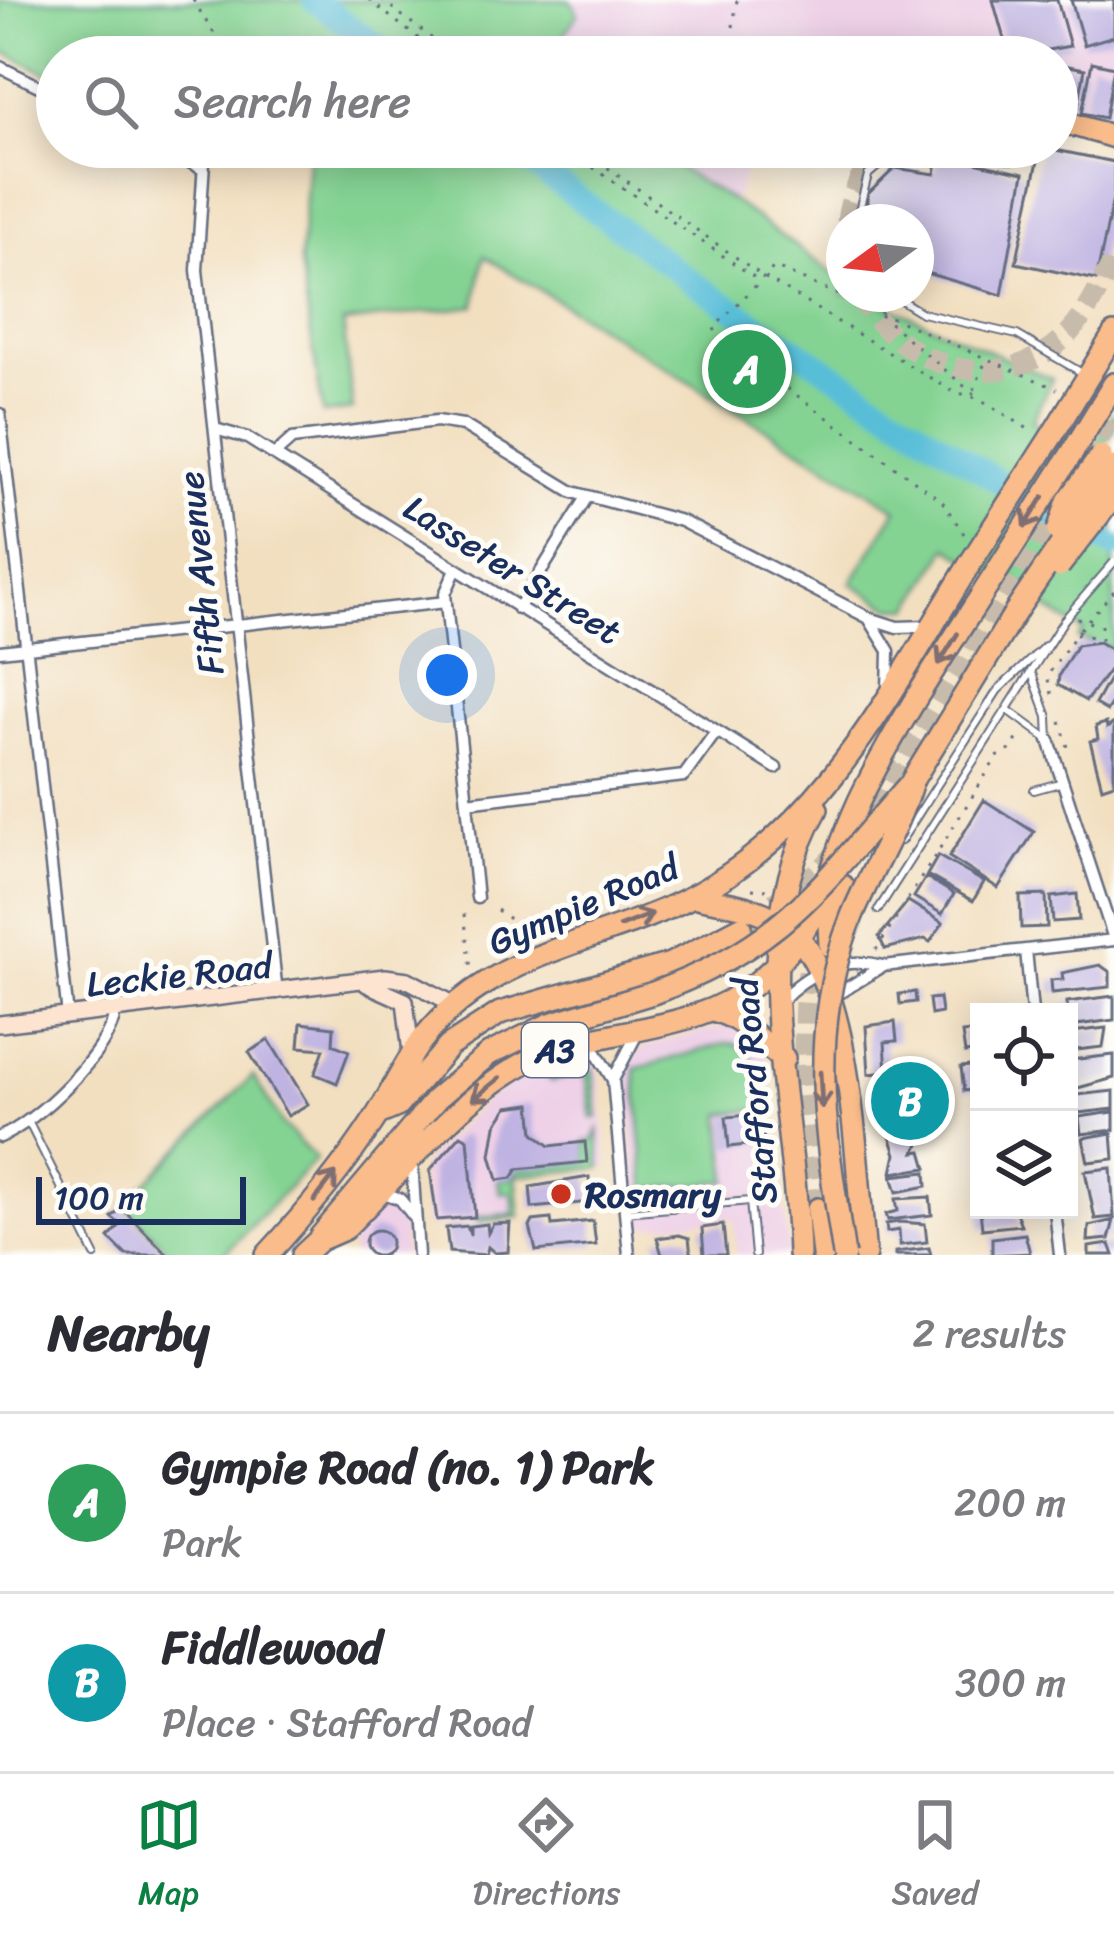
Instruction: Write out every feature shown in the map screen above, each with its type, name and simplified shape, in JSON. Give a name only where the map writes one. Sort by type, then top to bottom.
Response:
[{"type":"highway","points":[[1078,127],[1114,137]]},
{"type":"highway","name":"A3","points":[[970,551],[1114,334]]},
{"type":"highway","name":"A3","points":[[311,1247],[344,1229],[505,1074],[543,1054],[591,1051],[713,1010],[775,966],[800,938],[826,895],[865,787],[902,723],[1114,384]]},
{"type":"highway","points":[[311,1247],[455,1081],[507,1042],[679,984],[762,940],[832,878],[913,781],[1109,454]]},
{"type":"highway","points":[[1016,611],[1114,496]]},
{"type":"highway","name":"Gympie Road","points":[[267,1255],[378,1114],[411,1053],[455,1005],[511,967],[693,896],[762,850],[836,776],[931,626],[970,551]]},
{"type":"highway","name":"A3","points":[[866,819],[902,723]]},
{"type":"highway","name":"Stafford Road","points":[[800,1255],[775,966],[778,920],[795,850],[836,776]]},
{"type":"highway","points":[[844,1255],[822,1104],[822,1026],[852,917],[900,822],[913,781]]},
{"type":"highway","points":[[833,929],[845,879]]},
{"type":"highway","name":"Stafford Road","points":[[693,896],[748,906],[778,920],[800,938],[822,970],[833,998],[865,1255]]},
{"type":"highway","points":[[378,1114],[397,1106],[449,1046],[500,1013],[538,998],[670,964],[741,926]]},
{"type":"highway","points":[[713,1010],[742,1020],[766,1048],[784,1058]]},
{"type":"highway","points":[[818,1209],[823,1255]]},
{"type":"street","points":[[0,67],[36,85]]},
{"type":"street","name":"Fifth Avenue","points":[[203,169],[196,250],[277,993]]},
{"type":"street","points":[[0,414],[68,1016]]},
{"type":"street","points":[[274,455],[292,439],[454,422],[587,497],[681,521],[869,618],[896,627],[931,626]]},
{"type":"street","name":"Lasseter Street","points":[[215,429],[247,438],[776,768]]},
{"type":"street","points":[[518,609],[587,497]]},
{"type":"street","points":[[456,569],[446,602],[477,898]]},
{"type":"street","points":[[0,651],[446,602]]},
{"type":"street","points":[[869,618],[889,651],[888,694]]},
{"type":"street","points":[[467,802],[684,776],[716,732]]},
{"type":"street","points":[[778,1005],[802,977],[822,970],[1114,939],[1051,746]]},
{"type":"street","points":[[1026,950],[1032,1003]]},
{"type":"street","points":[[833,998],[848,984],[883,966]]},
{"type":"street","name":"Leckie Road","points":[[0,1024],[398,977],[455,1005]]},
{"type":"street","points":[[364,983],[405,1001],[411,1053]]},
{"type":"street","points":[[0,1137],[28,1121],[104,1046],[115,1011]]},
{"type":"street","points":[[613,1080],[638,1032]]},
{"type":"street","points":[[591,1051],[613,1080],[629,1255]]},
{"type":"street","points":[[412,1162],[418,1255]]},
{"type":"street","points":[[382,1192],[400,1198],[414,1216]]},
{"type":"street","points":[[1056,1219],[1060,1255]]},
{"type":"lane","points":[[861,204],[868,175],[878,168]]},
{"type":"lane","points":[[920,312],[1017,335],[1088,376]]},
{"type":"lane","points":[[878,910],[1064,620],[1114,562]]},
{"type":"lane","points":[[901,841],[998,690],[1025,658],[1048,644]]},
{"type":"lane","points":[[1031,671],[1051,746]]},
{"type":"lane","points":[[1007,710],[1051,746]]},
{"type":"lane","points":[[1034,790],[1063,782]]},
{"type":"lane","points":[[800,938],[833,929]]},
{"type":"lane","points":[[28,1121],[95,1255]]},
{"type":"lane","points":[[625,1212],[750,1201],[755,1255]]},
{"type":"path","points":[[193,0],[215,36]]},
{"type":"path","points":[[369,0],[415,36]]},
{"type":"path","points":[[382,0],[429,36]]},
{"type":"path","points":[[733,27],[737,0]]},
{"type":"path","points":[[595,168],[762,279],[952,391],[972,395]]},
{"type":"path","points":[[607,168],[762,279]]},
{"type":"path","points":[[970,551],[942,501],[718,338],[714,328],[774,267],[1058,389]]},
{"type":"path","points":[[880,313],[878,318],[972,395],[1046,435]]},
{"type":"path","points":[[972,395],[987,359]]},
{"type":"path","points":[[1051,746],[1068,747],[1047,676],[1114,591]]},
{"type":"path","points":[[1062,609],[1093,628],[1114,632]]},
{"type":"path","points":[[1078,632],[1114,641]]},
{"type":"path","points":[[876,950],[997,757],[1010,750],[1021,735]]},
{"type":"path","points":[[748,881],[752,891],[763,890],[754,877]]},
{"type":"path","points":[[497,910],[521,927],[559,927]]},
{"type":"path","points":[[464,914],[472,971]]},
{"type":"path","points":[[560,1068],[591,1051]]},
{"type":"shaded area","points":[[571,0],[1114,0],[1114,127],[1078,118],[1078,36],[564,36],[578,15]]},
{"type":"shaded area","points":[[678,168],[746,168],[734,202]]},
{"type":"shaded area","points":[[732,1024],[764,1055],[769,1067],[789,1255],[737,1255],[733,1218],[640,1227],[626,1065],[644,1047]]},
{"type":"shaded area","points":[[579,1056],[594,1059],[599,1072],[608,1167],[517,1176],[520,1217],[427,1227],[421,1171],[426,1159],[491,1096],[534,1071]]},
{"type":"shaded area","points":[[393,1202],[401,1211],[405,1255],[353,1255],[350,1234],[381,1204]]},
{"type":"green space","points":[[0,0],[571,0],[578,14],[564,36],[36,36],[36,68],[0,50]]},
{"type":"green space","points":[[307,168],[678,168],[826,268],[826,312],[902,312],[1052,379],[1032,421],[1088,454],[1114,414],[1114,431],[1096,453],[1114,465],[1114,648],[1078,639],[1083,631],[948,547],[911,608],[892,608],[851,583],[897,509],[484,256],[475,306],[343,323],[353,410],[323,414],[300,263]]},
{"type":"green space","points":[[737,1044],[753,1060],[765,1109],[722,1114],[728,1181],[646,1189],[635,1069]]},
{"type":"green space","points":[[581,1065],[593,1069],[598,1117],[592,1118],[586,1073],[550,1081],[548,1074]]},
{"type":"green space","points":[[253,1076],[283,1125],[316,1159],[223,1255],[173,1255],[124,1205]]},
{"type":"green space","points":[[598,1130],[601,1168],[516,1176],[520,1217],[478,1221],[477,1217],[514,1214],[512,1193],[500,1193],[498,1180],[512,1178],[518,1169],[586,1162],[585,1142],[593,1141]]},
{"type":"building","points":[[993,0],[1057,0],[1067,36],[1003,36]]},
{"type":"building","points":[[1071,0],[1114,0],[1114,36],[1084,45]]},
{"type":"building","points":[[1092,62],[1114,67],[1105,118],[1082,113]]},
{"type":"building","points":[[1078,68],[1085,69],[1078,106]]},
{"type":"building","points":[[1078,155],[1114,162],[1114,194],[1096,280],[1016,263],[1036,168],[1078,168]]},
{"type":"building","points":[[895,168],[935,174],[936,168],[1001,168],[1024,173],[1002,295],[934,275],[934,204],[867,204],[868,194]]},
{"type":"building","points":[[1099,642],[1114,651],[1112,666],[1086,701],[1058,685],[1059,675],[1077,645]]},
{"type":"building","points":[[1114,670],[1114,699],[1107,711],[1095,704]]},
{"type":"building","points":[[1106,723],[1107,728],[1114,723],[1114,783],[1102,787],[1090,741],[1098,739],[1096,726]]},
{"type":"building","points":[[984,800],[1034,832],[998,888],[949,857]]},
{"type":"building","points":[[938,856],[984,882],[973,901],[927,875]]},
{"type":"building","points":[[926,877],[954,894],[942,914],[914,897]]},
{"type":"building","points":[[1077,894],[1079,920],[1053,922],[1051,897]]},
{"type":"building","points":[[1046,895],[1047,927],[1021,928],[1020,896]]},
{"type":"building","points":[[908,901],[943,923],[930,942],[925,939],[885,949],[879,937]]},
{"type":"building","points":[[1100,965],[1110,972],[1110,987],[1052,993],[1051,980],[1063,979],[1062,973]]},
{"type":"building","points":[[915,992],[916,1002],[900,1004],[899,994]]},
{"type":"building","points":[[1114,996],[1114,1020],[1078,1025],[1078,1003],[1067,1002]]},
{"type":"building","points":[[939,998],[941,1013],[931,1015],[929,999]]},
{"type":"building","points":[[895,1022],[897,1041],[885,1042],[887,1072],[869,1074],[866,1026]]},
{"type":"building","points":[[301,1023],[334,1027],[333,1044],[349,1051],[337,1083],[315,1074],[324,1049],[299,1047]]},
{"type":"building","points":[[1106,1028],[1103,1047],[1078,1050],[1078,1031]]},
{"type":"building","points":[[970,1032],[970,1052],[965,1053],[962,1033]]},
{"type":"building","points":[[269,1040],[308,1104],[288,1116],[249,1052]]},
{"type":"building","points":[[1114,1055],[1114,1078],[1078,1088],[1078,1059]]},
{"type":"building","points":[[970,1066],[970,1090],[964,1091],[961,1067]]},
{"type":"building","points":[[911,1079],[916,1091],[933,1089],[935,1111],[888,1116],[884,1082]]},
{"type":"building","points":[[1114,1091],[1114,1109],[1078,1113],[1078,1095]]},
{"type":"building","points":[[531,1104],[534,1133],[550,1146],[585,1142],[587,1162],[518,1169],[512,1178],[498,1180],[491,1155],[496,1125],[508,1107]]},
{"type":"building","points":[[1114,1112],[1114,1130],[1081,1134],[1079,1117]]},
{"type":"building","points":[[761,1114],[764,1143],[729,1147],[726,1117]]},
{"type":"building","points":[[887,1127],[914,1127],[919,1144],[915,1152],[922,1151],[927,1168],[892,1173],[896,1154]]},
{"type":"building","points":[[1112,1133],[1114,1159],[1088,1162],[1083,1138]]},
{"type":"building","points":[[461,1135],[468,1139],[475,1217],[437,1220],[430,1170]]},
{"type":"building","points":[[1111,1168],[1114,1217],[1095,1219],[1085,1171]]},
{"type":"building","points":[[926,1172],[927,1186],[897,1192],[892,1176]]},
{"type":"building","name":"Rosmary","points":[[589,1177],[591,1202],[532,1208],[530,1187]]},
{"type":"building","points":[[930,1197],[932,1215],[888,1220],[886,1214],[898,1211],[896,1199]]},
{"type":"building","points":[[122,1208],[168,1255],[126,1255],[109,1238],[120,1225],[112,1217]]},
{"type":"building","points":[[551,1219],[552,1225],[593,1221],[596,1245],[536,1251],[530,1227],[533,1221]]},
{"type":"building","points":[[981,1219],[1019,1219],[1021,1225],[982,1229]]},
{"type":"building","points":[[1114,1220],[1109,1239],[1088,1241],[1089,1226]]},
{"type":"building","points":[[510,1223],[508,1252],[495,1253],[488,1247],[486,1255],[449,1252],[446,1228],[467,1226],[470,1235],[470,1226],[487,1224],[488,1233],[493,1224]]},
{"type":"building","points":[[886,1224],[925,1224],[927,1242],[900,1245],[899,1230],[887,1232]]},
{"type":"building","points":[[723,1225],[726,1255],[704,1255],[702,1228]]},
{"type":"building","points":[[373,1231],[383,1231],[390,1238],[390,1248],[383,1255],[373,1255],[366,1248],[366,1238]]},
{"type":"building","points":[[1025,1234],[1030,1253],[992,1255],[992,1238]]},
{"type":"building","points":[[657,1238],[689,1238],[691,1255],[662,1255]]},
{"type":"building","points":[[1110,1244],[1114,1255],[1089,1255],[1089,1247]]},
{"type":"building","points":[[929,1248],[931,1255],[895,1255],[895,1252]]},
{"type":"waterway","points":[[314,0],[363,36]]},
{"type":"waterway","points":[[537,168],[694,283],[1050,515],[1114,546]]},
{"type":"tunnel","points":[[850,204],[867,168]]},
{"type":"tunnel","points":[[871,312],[898,340],[924,356],[951,366],[1009,368],[1037,357],[1072,330],[1114,260]]},
{"type":"tunnel","points":[[858,836],[1114,412]]},
{"type":"tunnel","points":[[749,921],[822,869],[837,852]]},
{"type":"tunnel","points":[[818,1209],[804,1019],[813,944],[823,907]]},
{"type":"place","name":"Gympie Road (no. 1) Park","points":[[747,369]]},
{"type":"place","name":"Fiddlewood","points":[[910,1101]]},
{"type":"place","name":"Rosmary","points":[[561,1194]]}]
